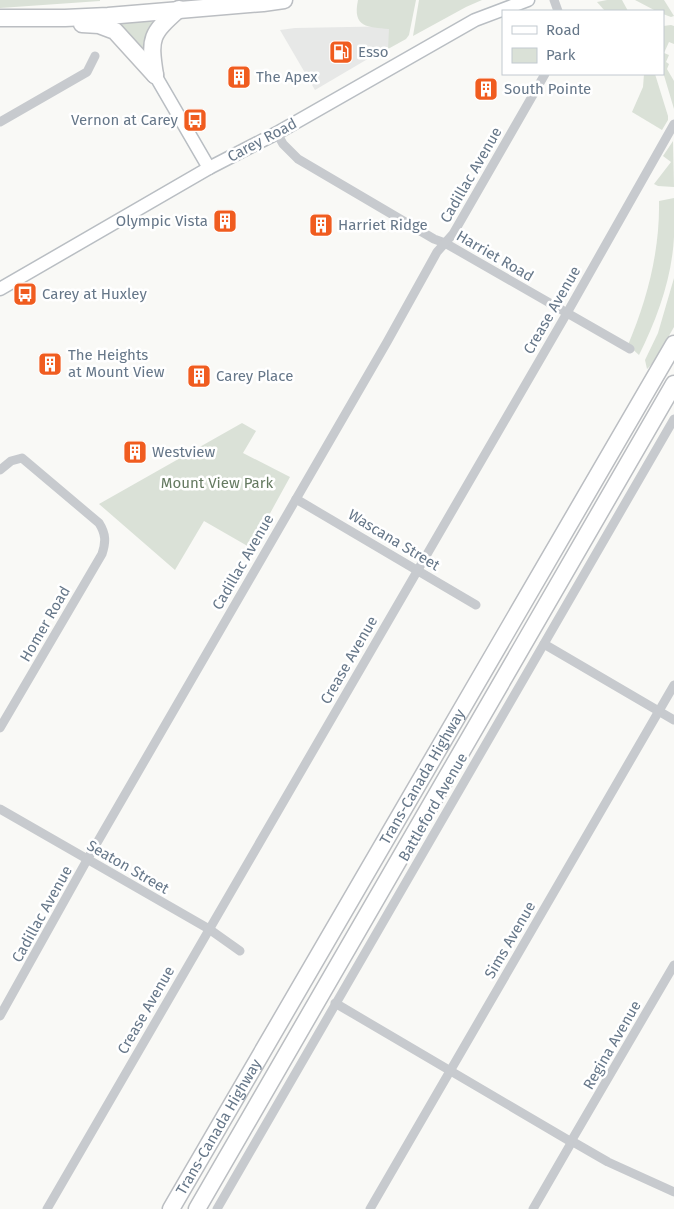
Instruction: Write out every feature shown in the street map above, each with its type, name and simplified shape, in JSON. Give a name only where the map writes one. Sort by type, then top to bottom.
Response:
[{"type":"highway","points":[[0,19],[128,15],[174,4],[211,6],[284,0]]},
{"type":"highway","points":[[155,75],[151,52],[154,37],[174,4]]},
{"type":"highway","points":[[0,19],[98,25],[114,31],[155,75]]},
{"type":"highway","name":"Trans-Canada Highway","points":[[171,1209],[674,344]]},
{"type":"highway","name":"Trans-Canada Highway","points":[[197,1209],[674,384]]},
{"type":"street","name":"Carey Road","points":[[0,289],[209,168],[277,133],[475,20],[528,0]]},
{"type":"street","points":[[0,122],[87,72],[95,56]]},
{"type":"street","points":[[155,75],[209,168]]},
{"type":"street","name":"Cadillac Avenue","points":[[0,1016],[437,252],[453,234],[544,75]]},
{"type":"street","name":"Crease Avenue","points":[[46,1209],[674,124]]},
{"type":"street","name":"Harriet Road","points":[[277,133],[283,144],[298,159],[434,239],[630,349]]},
{"type":"street","name":"Battleford Avenue","points":[[217,1209],[674,419]]},
{"type":"street","name":"Homer Road","points":[[0,470],[11,461],[22,458],[99,523],[104,530],[106,542],[102,554],[0,728]]},
{"type":"street","name":"Wascana Street","points":[[296,498],[418,569],[476,606]]},
{"type":"street","points":[[544,644],[674,720]]},
{"type":"street","name":"Sims Avenue","points":[[370,1209],[454,1072],[674,685]]},
{"type":"street","name":"Seaton Street","points":[[0,809],[209,929],[240,951]]},
{"type":"street","name":"Regina Avenue","points":[[532,1209],[574,1143],[674,964]]},
{"type":"street","points":[[336,1003],[574,1143],[608,1162],[674,1192]]},
{"type":"shaded area","points":[[402,26],[405,37],[315,90],[280,30],[295,28]]},
{"type":"green space","points":[[0,0],[100,0],[100,1],[0,8]]},
{"type":"green space","points":[[358,0],[416,0],[409,35],[406,39],[388,49],[389,29],[374,28],[363,24],[357,16]]},
{"type":"green space","points":[[419,0],[482,0],[413,36]]},
{"type":"green space","points":[[622,0],[627,10],[604,10],[597,2]]},
{"type":"green space","points":[[635,0],[664,0],[674,16],[664,14],[664,10],[654,10]]},
{"type":"green space","points":[[119,22],[154,22],[146,37],[145,56]]},
{"type":"green space","points":[[664,26],[674,26],[674,44],[669,42],[664,53]]},
{"type":"green space","points":[[664,53],[669,55],[666,62],[669,64],[667,69],[674,81],[674,109],[664,75]]},
{"type":"green space","points":[[644,75],[655,75],[668,116],[668,120],[662,130],[632,112],[643,87]]},
{"type":"green space","points":[[673,141],[674,187],[658,186],[654,184],[671,162],[663,156]]},
{"type":"green space","points":[[674,198],[673,252],[667,283],[652,327],[639,355],[628,345],[641,311],[655,257],[659,201]]},
{"type":"green space","points":[[674,278],[674,327],[654,362],[647,369],[645,360],[658,333]]},
{"type":"green space","name":"Mount View Park","points":[[242,423],[256,431],[243,453],[290,477],[251,548],[204,521],[175,570],[99,504]]},
{"type":"place","name":"Esso","points":[[341,52]]},
{"type":"place","name":"The Apex","points":[[239,77]]},
{"type":"place","name":"South Pointe","points":[[486,89]]},
{"type":"place","name":"Vernon at Carey","points":[[195,120]]},
{"type":"place","name":"Olympic Vista","points":[[225,221]]},
{"type":"place","name":"Harriet Ridge","points":[[321,225]]},
{"type":"place","name":"Carey at Huxley","points":[[25,294]]},
{"type":"place","name":"The Heights at Mount View","points":[[50,364]]},
{"type":"place","name":"Carey Place","points":[[199,376]]},
{"type":"place","name":"Westview","points":[[135,452]]}]
